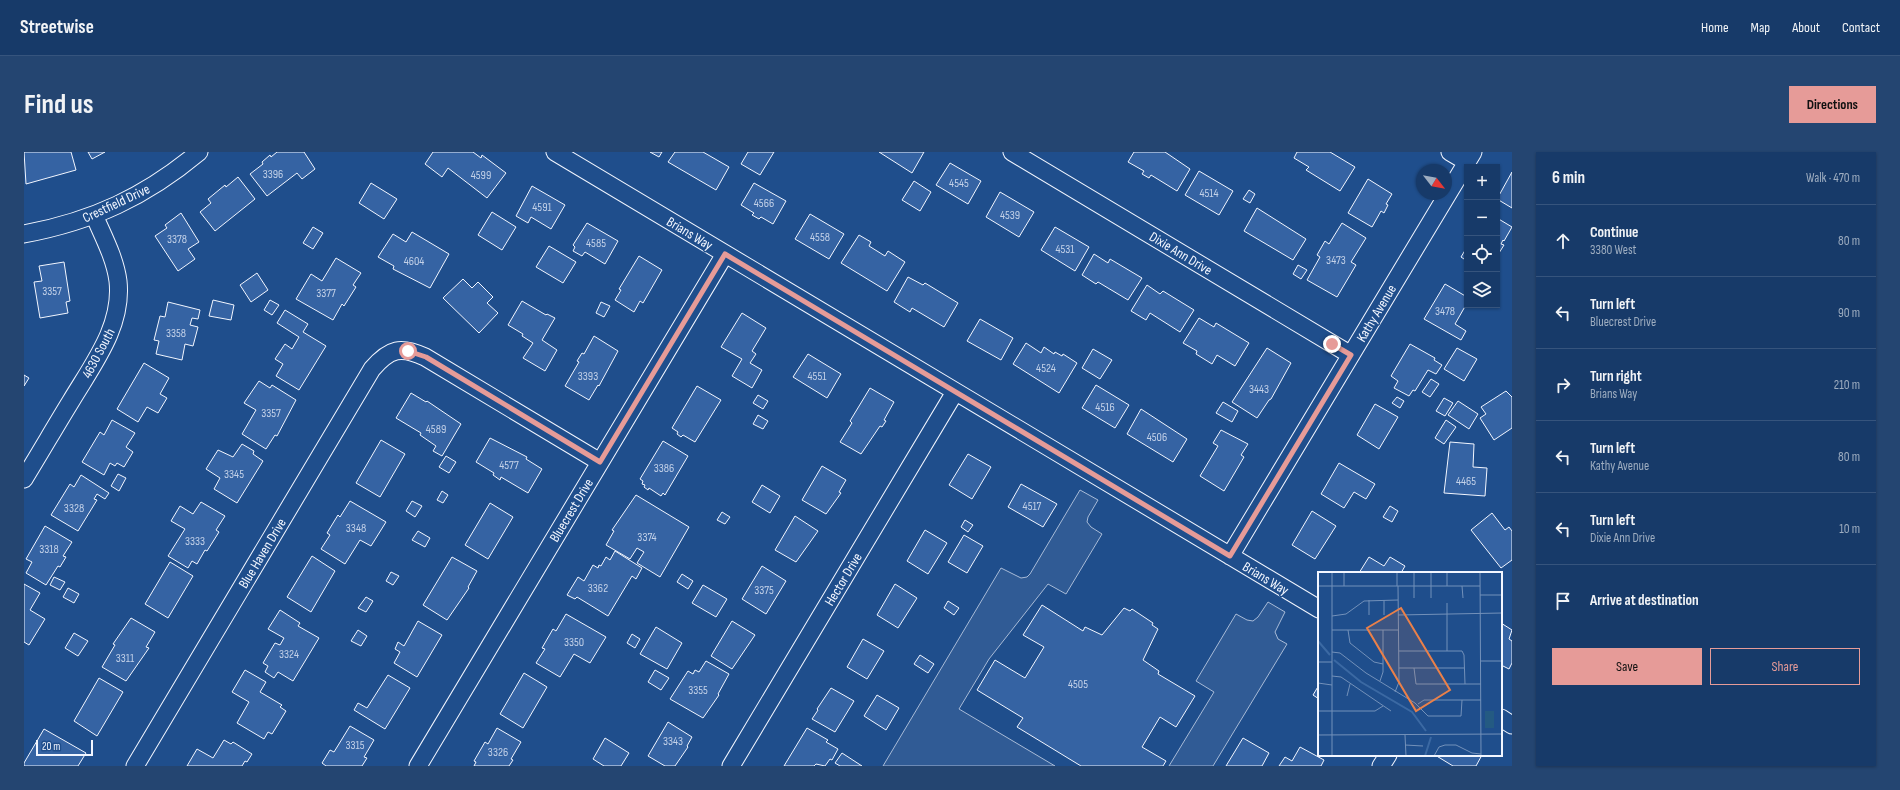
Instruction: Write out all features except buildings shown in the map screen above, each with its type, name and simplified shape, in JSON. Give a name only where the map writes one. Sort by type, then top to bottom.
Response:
[{"type":"street","name":"Crestfield Drive","points":[[24,234],[72,223],[94,215],[148,189],[166,178],[199,152]]},
{"type":"street","name":"Brians Way","points":[[555,152],[1318,608]]},
{"type":"street","name":"Dixie Ann Drive","points":[[1012,152],[1351,355]]},
{"type":"street","points":[[1450,152],[1470,157]]},
{"type":"street","name":"Kathy Avenue","points":[[1230,556],[1470,157]]},
{"type":"street","name":"4630 South","points":[[24,479],[95,361],[107,340],[113,324],[118,295],[118,281],[111,254],[94,215]]},
{"type":"street","name":"Bluecrest Drive","points":[[418,766],[725,254]]},
{"type":"street","name":"Blue Haven Drive","points":[[135,766],[372,369],[380,360],[398,349],[426,357],[600,462]]},
{"type":"street","name":"Hector Drive","points":[[731,766],[955,392]]},
{"type":"street","points":[[1502,719],[1512,725]]},
{"type":"street","points":[[1381,766],[1387,756]]},
{"type":"shaded area","points":[[1080,490],[1098,500],[1088,517],[1087,522],[1091,527],[1102,534],[1066,594],[1048,584],[989,659],[959,709],[1055,766],[883,766],[1001,568],[1021,578],[1027,577]]},
{"type":"shaded area","points":[[1268,602],[1285,612],[1275,632],[1278,639],[1287,644],[1213,766],[1169,766],[1214,692],[1196,681],[1236,614],[1247,620],[1253,621],[1258,617]]},
{"type":"route","points":[[408,351],[426,357],[600,462],[725,254],[1230,556],[1351,355],[1332,344]]}]
